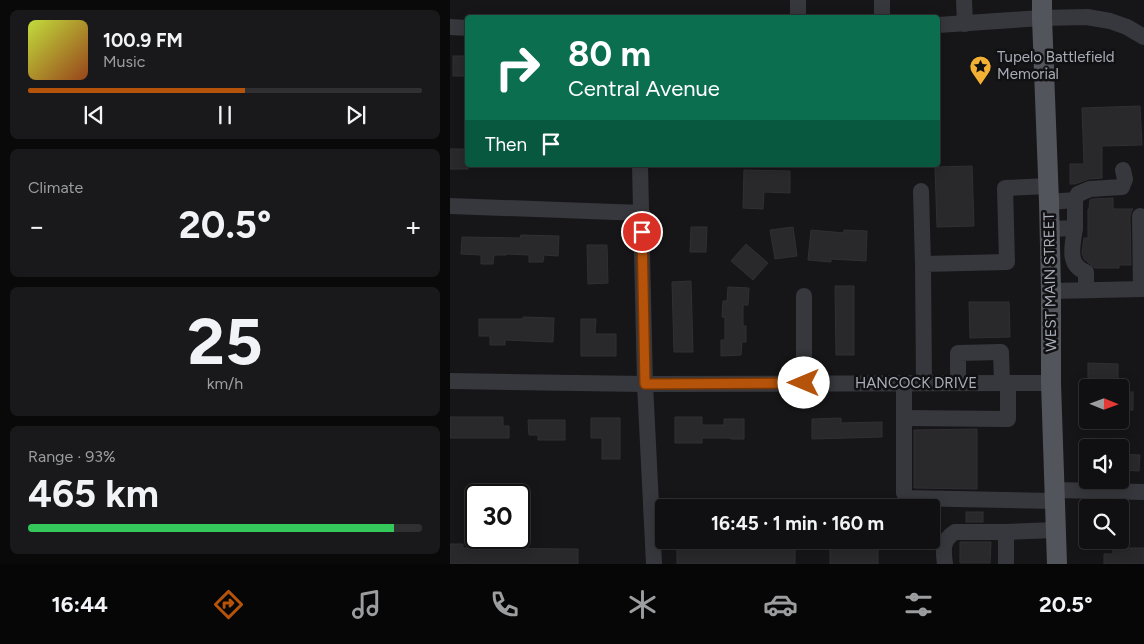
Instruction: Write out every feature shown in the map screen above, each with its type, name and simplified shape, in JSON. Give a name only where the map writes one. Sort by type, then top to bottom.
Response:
[{"type":"main road","name":"WEST MAIN STREET","points":[[1042,9],[1052,291],[1051,383],[1057,564]]},
{"type":"street","points":[[798,0],[798,15]]},
{"type":"street","points":[[882,0],[882,15]]},
{"type":"street","points":[[964,0],[965,24]]},
{"type":"street","points":[[940,25],[965,24],[1042,9],[1110,21],[1127,26],[1144,37]]},
{"type":"street","points":[[450,27],[465,28]]},
{"type":"street","points":[[640,167],[645,384],[654,564]]},
{"type":"street","points":[[1086,290],[1086,272],[1079,270],[1073,261],[1072,253],[1075,228],[1075,200],[1078,194],[1090,189],[1122,187],[1125,179],[1123,170]]},
{"type":"street","points":[[924,264],[1006,262],[1005,188],[1049,194],[1075,200]]},
{"type":"street","points":[[921,191],[924,264],[924,384]]},
{"type":"street","points":[[450,206],[642,213]]},
{"type":"street","points":[[1052,291],[1143,290],[1140,216]]},
{"type":"street","points":[[1050,229],[1075,228]]},
{"type":"street","points":[[804,296],[804,383]]},
{"type":"street","points":[[904,418],[1008,419],[1001,352],[958,353],[958,383]]},
{"type":"street","name":"HANCOCK DRIVE","points":[[450,381],[645,384],[1051,383]]},
{"type":"street","points":[[904,383],[904,493],[907,498],[1055,496],[1144,492]]},
{"type":"street","points":[[944,564],[945,544],[948,536],[955,532],[1056,530]]},
{"type":"street","points":[[1006,532],[1006,564]]},
{"type":"building","points":[[453,56],[465,56],[465,76],[453,76]]},
{"type":"building","points":[[1140,106],[1142,145],[1102,146],[1102,178],[1070,184],[1070,164],[1084,164],[1082,108]]},
{"type":"building","points":[[450,149],[465,149],[465,167],[468,167],[468,169],[450,169]]},
{"type":"building","points":[[972,166],[974,226],[937,227],[935,167]]},
{"type":"building","points":[[744,170],[790,171],[790,193],[764,192],[763,209],[743,208]]},
{"type":"building","points":[[1113,198],[1113,209],[1133,209],[1130,216],[1131,265],[1119,265],[1119,268],[1095,268],[1084,259],[1082,253],[1084,238],[1088,238],[1088,209],[1090,200]]},
{"type":"building","points":[[691,227],[707,227],[706,252],[690,252]]},
{"type":"building","points":[[793,227],[797,256],[775,259],[770,230]]},
{"type":"building","points":[[811,230],[844,233],[844,230],[867,231],[866,261],[831,259],[831,262],[808,260]]},
{"type":"building","points":[[521,235],[559,236],[558,256],[544,255],[543,262],[529,262],[529,255],[494,255],[493,264],[481,264],[481,255],[461,254],[462,237],[520,238]]},
{"type":"building","points":[[746,244],[768,263],[753,280],[731,261]]},
{"type":"building","points":[[587,245],[607,245],[608,283],[588,284]]},
{"type":"building","points":[[691,281],[693,352],[674,352],[672,282]]},
{"type":"building","points":[[835,286],[854,286],[854,355],[836,355]]},
{"type":"building","points":[[728,287],[749,288],[748,305],[743,305],[743,326],[746,326],[746,342],[742,342],[741,355],[721,356],[721,340],[725,340],[725,317],[722,317],[723,301],[727,301]]},
{"type":"building","points":[[969,302],[1009,302],[1010,337],[970,338]]},
{"type":"building","points":[[523,317],[554,318],[553,342],[505,340],[505,345],[490,345],[490,336],[479,336],[479,319],[523,319]]},
{"type":"building","points":[[581,319],[596,319],[595,334],[616,334],[616,356],[581,356]]},
{"type":"building","points":[[1088,363],[1118,364],[1118,379],[1088,379]]},
{"type":"building","points":[[1129,392],[1133,392],[1133,410],[1129,410]]},
{"type":"building","points":[[450,417],[503,417],[503,426],[509,426],[509,438],[450,438]]},
{"type":"building","points":[[675,417],[702,417],[702,425],[724,425],[724,419],[744,419],[744,439],[702,438],[702,443],[675,443]]},
{"type":"building","points":[[591,418],[620,418],[620,459],[602,459],[602,438],[591,438]]},
{"type":"building","points":[[841,418],[841,423],[882,422],[882,437],[812,439],[812,419]]},
{"type":"building","points":[[528,420],[565,420],[565,440],[538,440],[538,435],[529,435]]},
{"type":"building","points":[[977,429],[977,489],[914,488],[914,430]]},
{"type":"building","points":[[1129,454],[1140,455],[1139,471],[1129,470]]},
{"type":"building","points":[[966,512],[983,512],[983,522],[966,522]]},
{"type":"building","points":[[960,542],[991,542],[990,563],[960,563]]},
{"type":"building","points":[[450,544],[463,544],[465,549],[578,549],[578,564],[450,564]]},
{"type":"building","points":[[1144,548],[1144,564],[1104,564],[1104,554],[1113,554],[1113,549]]},
{"type":"building","points":[[677,549],[795,549],[795,564],[677,564]]},
{"type":"building","points":[[830,549],[878,549],[878,564],[830,564]]},
{"type":"place","name":"Tupelo Battlefield Memorial","points":[[981,85]]},
{"type":"route","points":[[642,232],[645,384],[804,383]]}]
